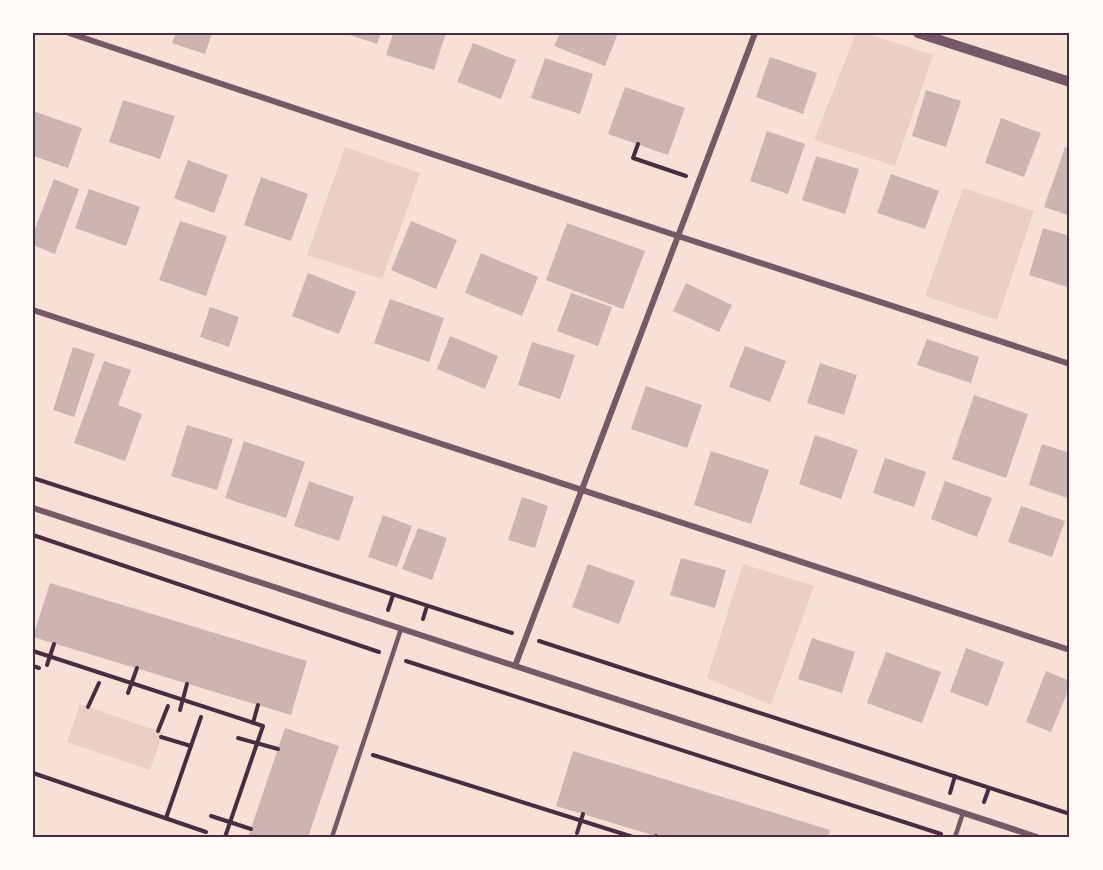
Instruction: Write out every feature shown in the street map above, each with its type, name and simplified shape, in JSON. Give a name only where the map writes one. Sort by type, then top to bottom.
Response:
[{"type":"street","points":[[69,33],[1070,364]]},
{"type":"street","points":[[514,666],[754,33]]},
{"type":"street","points":[[918,33],[1070,82]]},
{"type":"street","points":[[33,310],[1070,650]]},
{"type":"street","points":[[33,508],[1037,837]]},
{"type":"lane","points":[[332,837],[401,629]]},
{"type":"lane","points":[[955,837],[963,813]]},
{"type":"path","points":[[638,144],[633,158],[699,180]]},
{"type":"path","points":[[33,478],[1070,814]]},
{"type":"path","points":[[33,535],[392,656],[945,835]]},
{"type":"path","points":[[47,665],[54,644]]},
{"type":"path","points":[[33,651],[263,726],[225,837]]},
{"type":"path","points":[[33,666],[39,668]]},
{"type":"path","points":[[128,693],[137,668]]},
{"type":"path","points":[[88,707],[99,683]]},
{"type":"path","points":[[180,710],[187,684]]},
{"type":"path","points":[[253,723],[258,705]]},
{"type":"path","points":[[158,731],[168,706]]},
{"type":"path","points":[[166,818],[201,717]]},
{"type":"path","points":[[161,737],[191,746]]},
{"type":"path","points":[[238,738],[278,749]]},
{"type":"path","points":[[361,751],[633,837]]},
{"type":"path","points":[[33,772],[206,832]]},
{"type":"path","points":[[577,833],[584,814]]},
{"type":"path","points":[[211,816],[251,829]]},
{"type":"shaded area","points":[[856,33],[865,33],[933,55],[895,166],[814,140]]},
{"type":"shaded area","points":[[345,147],[420,173],[382,279],[307,255]]},
{"type":"shaded area","points":[[963,188],[1034,211],[997,320],[925,296]]},
{"type":"shaded area","points":[[743,564],[814,586],[771,705],[707,678]]},
{"type":"shaded area","points":[[80,704],[163,733],[150,770],[67,742]]},
{"type":"building","points":[[176,33],[212,33],[205,54],[172,43]]},
{"type":"building","points":[[344,33],[381,33],[377,44]]},
{"type":"building","points":[[393,33],[446,33],[434,70],[386,55]]},
{"type":"building","points":[[560,33],[618,33],[605,66],[554,46]]},
{"type":"building","points":[[473,43],[516,60],[501,99],[457,82]]},
{"type":"building","points":[[770,57],[817,73],[803,114],[756,97]]},
{"type":"building","points":[[545,58],[593,74],[580,114],[531,98]]},
{"type":"building","points":[[625,87],[685,108],[668,155],[608,134]]},
{"type":"building","points":[[926,90],[961,101],[946,147],[912,136]]},
{"type":"building","points":[[123,100],[175,116],[160,159],[109,142]]},
{"type":"building","points":[[33,111],[82,128],[68,168],[33,156]]},
{"type":"building","points":[[1001,118],[1041,133],[1024,177],[985,163]]},
{"type":"building","points":[[767,131],[805,144],[788,194],[750,181]]},
{"type":"building","points":[[1065,147],[1070,148],[1070,216],[1044,207]]},
{"type":"building","points":[[816,156],[859,169],[845,214],[802,200]]},
{"type":"building","points":[[188,160],[228,175],[214,213],[174,198]]},
{"type":"building","points":[[891,174],[939,191],[925,229],[877,213]]},
{"type":"building","points":[[261,177],[308,194],[291,241],[244,225]]},
{"type":"building","points":[[54,179],[79,189],[55,254],[33,245],[33,234]]},
{"type":"building","points":[[89,189],[140,207],[126,246],[75,228]]},
{"type":"building","points":[[180,221],[227,236],[206,296],[159,280]]},
{"type":"building","points":[[411,221],[457,240],[436,289],[391,270]]},
{"type":"building","points":[[567,223],[645,251],[623,309],[546,280]]},
{"type":"building","points":[[1043,228],[1070,236],[1070,288],[1029,275]]},
{"type":"building","points":[[481,253],[538,277],[522,316],[465,293]]},
{"type":"building","points":[[308,273],[356,292],[339,334],[292,316]]},
{"type":"building","points":[[686,283],[732,305],[719,332],[673,311]]},
{"type":"building","points":[[571,293],[612,307],[598,346],[557,331]]},
{"type":"building","points":[[390,299],[444,318],[429,362],[374,343]]},
{"type":"building","points":[[210,307],[239,317],[229,347],[200,337]]},
{"type":"building","points":[[450,336],[498,356],[485,389],[437,369]]},
{"type":"building","points":[[927,339],[979,357],[971,383],[917,365]]},
{"type":"building","points":[[532,342],[575,355],[560,399],[518,385]]},
{"type":"building","points":[[745,346],[786,361],[770,402],[729,387]]},
{"type":"building","points":[[73,347],[95,354],[74,417],[53,410]]},
{"type":"building","points":[[104,361],[131,370],[118,405],[142,414],[125,461],[74,443]]},
{"type":"building","points":[[820,363],[857,375],[844,415],[807,403]]},
{"type":"building","points":[[646,386],[702,405],[687,448],[631,429]]},
{"type":"building","points":[[974,395],[1028,414],[1006,478],[952,459]]},
{"type":"building","points":[[187,425],[233,439],[217,490],[171,476]]},
{"type":"building","points":[[815,435],[858,450],[841,499],[799,484]]},
{"type":"building","points":[[244,441],[305,462],[286,518],[225,498]]},
{"type":"building","points":[[1042,444],[1070,453],[1070,499],[1029,485]]},
{"type":"building","points":[[711,451],[769,470],[751,524],[694,505]]},
{"type":"building","points":[[885,458],[926,472],[914,507],[873,493]]},
{"type":"building","points":[[309,481],[354,497],[339,541],[294,526]]},
{"type":"building","points":[[945,481],[992,498],[977,537],[931,519]]},
{"type":"building","points":[[522,497],[548,506],[535,548],[508,540]]},
{"type":"building","points":[[1021,506],[1065,521],[1052,557],[1008,542]]},
{"type":"building","points":[[383,515],[412,526],[397,567],[368,557]]},
{"type":"building","points":[[418,528],[447,538],[432,580],[402,569]]},
{"type":"building","points":[[681,558],[726,570],[715,608],[670,595]]},
{"type":"building","points":[[588,564],[635,581],[619,624],[572,607]]},
{"type":"building","points":[[50,583],[307,661],[291,715],[33,637]]},
{"type":"building","points":[[812,638],[855,652],[842,693],[798,679]]},
{"type":"building","points":[[966,648],[1004,662],[988,706],[950,692]]},
{"type":"building","points":[[886,652],[941,672],[922,723],[867,703]]},
{"type":"building","points":[[1046,671],[1070,681],[1051,732],[1026,722]]},
{"type":"building","points":[[285,728],[339,746],[308,837],[248,837]]},
{"type":"building","points":[[573,751],[830,830],[828,837],[659,837],[556,806]]}]
